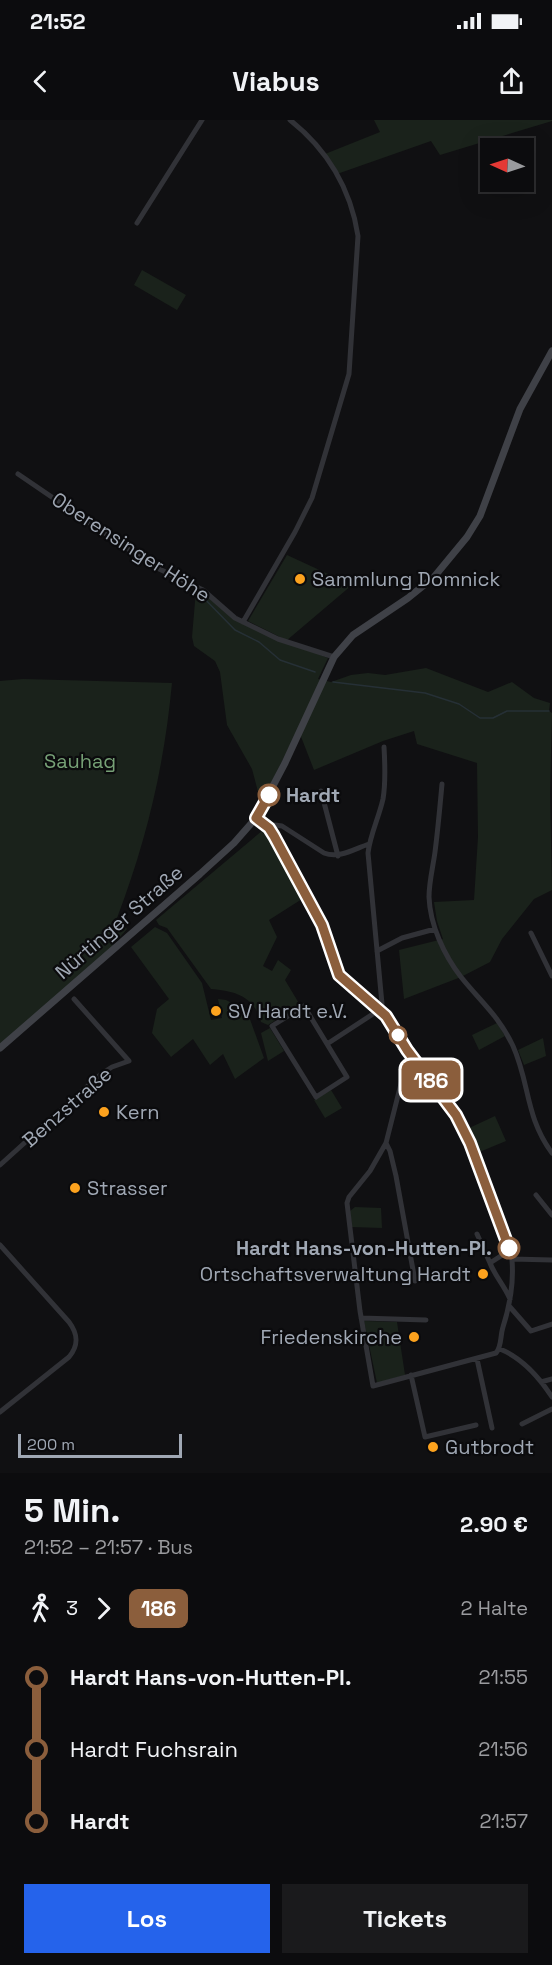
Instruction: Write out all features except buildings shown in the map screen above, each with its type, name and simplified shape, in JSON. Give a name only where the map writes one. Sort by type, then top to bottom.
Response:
[{"type":"main road","name":"Nürtinger Straße","points":[[0,1048],[234,843],[256,818],[285,763],[334,657],[353,635],[408,598],[434,577],[462,544],[480,516],[520,409],[552,351]]},
{"type":"street","points":[[137,223],[202,120]]},
{"type":"street","points":[[243,622],[312,498],[351,363],[358,236],[356,218],[337,174],[325,154],[290,120]]},
{"type":"street","name":"Oberensinger Höhe","points":[[18,474],[153,566],[203,590],[227,613],[278,639],[334,657]]},
{"type":"street","points":[[327,1044],[379,1010],[382,1004],[370,879],[369,844],[383,798],[384,747]]},
{"type":"street","points":[[442,784],[429,892],[435,929],[442,946],[461,977],[495,1014],[508,1035],[519,1061],[533,1118],[542,1139],[552,1153]]},
{"type":"street","points":[[321,791],[338,856]]},
{"type":"street","points":[[256,818],[269,828],[322,925],[339,975],[379,1010],[449,1103],[462,1126],[512,1259],[510,1304],[501,1334],[500,1349],[494,1355],[374,1386],[361,1318],[347,1203],[386,1143],[409,1052]]},
{"type":"street","points":[[269,828],[275,825],[282,826],[324,853],[338,856],[369,844]]},
{"type":"street","points":[[377,951],[402,938],[435,929]]},
{"type":"street","points":[[531,933],[552,976]]},
{"type":"street","name":"Benzstraße","points":[[0,1165],[101,1074],[129,1061],[74,999]]},
{"type":"street","points":[[304,1006],[327,1044],[347,1077],[316,1097],[272,1026],[304,1006]]},
{"type":"street","points":[[386,1143],[396,1176],[415,1281]]},
{"type":"street","points":[[536,1195],[552,1215]]},
{"type":"street","points":[[477,1234],[483,1243],[495,1276],[503,1284],[510,1304],[531,1331],[552,1324]]},
{"type":"street","points":[[0,1245],[69,1322],[77,1337],[75,1348],[69,1357],[0,1412]]},
{"type":"street","points":[[490,1263],[510,1250]]},
{"type":"street","points":[[512,1259],[552,1260]]},
{"type":"street","points":[[361,1318],[426,1320]]},
{"type":"street","points":[[500,1349],[525,1364],[552,1397]]},
{"type":"street","points":[[477,1359],[492,1428]]},
{"type":"street","points":[[411,1375],[425,1437],[476,1425]]},
{"type":"street","points":[[542,1382],[552,1379]]},
{"type":"street","points":[[522,1424],[552,1409]]},
{"type":"green space","points":[[374,120],[552,120],[496,138],[480,138],[480,143],[440,155],[431,141],[337,174],[325,154],[380,132]]},
{"type":"green space","points":[[142,270],[186,295],[177,310],[134,285]]},
{"type":"green space","points":[[287,555],[352,585],[286,641],[328,658],[318,679],[331,682],[351,675],[368,673],[385,675],[426,668],[488,692],[512,682],[534,698],[550,703],[549,711],[552,713],[550,793],[552,890],[534,899],[502,939],[490,962],[461,977],[404,999],[399,950],[443,939],[434,902],[474,900],[478,837],[477,763],[417,744],[414,731],[383,741],[314,770],[298,729],[261,803],[252,769],[227,725],[220,672],[215,661],[194,646],[192,637],[196,590],[197,588],[242,623],[286,640],[248,621]]},
{"type":"green space","name":"Sauhag","points":[[23,679],[172,683],[169,714],[153,802],[128,889],[117,918],[127,929],[97,963],[0,1048],[0,681]]},
{"type":"green space","points":[[263,830],[277,850],[302,899],[269,920],[277,937],[263,966],[272,971],[278,960],[291,970],[285,980],[300,1005],[268,1025],[261,1022],[254,1006],[242,996],[211,989],[167,928],[159,925],[156,920]]},
{"type":"green space","points":[[155,927],[167,933],[202,983],[211,1020],[222,1018],[218,999],[226,1000],[247,1011],[264,1058],[235,1079],[223,1054],[210,1065],[193,1039],[171,1057],[152,1033],[157,1009],[169,999],[131,947]]},
{"type":"green space","points":[[497,1023],[505,1036],[479,1050],[472,1035]]},
{"type":"green space","points":[[270,1028],[284,1051],[268,1061],[261,1033]]},
{"type":"green space","points":[[543,1038],[546,1056],[524,1065],[518,1050]]},
{"type":"green space","points":[[331,1090],[342,1108],[325,1118],[314,1100]]},
{"type":"green space","points":[[495,1116],[506,1141],[477,1153],[467,1129]]},
{"type":"green space","points":[[355,1207],[381,1208],[382,1228],[352,1227],[350,1211]]},
{"type":"green space","points":[[364,1321],[397,1322],[405,1375],[377,1383]]},
{"type":"waterway","points":[[196,590],[235,630],[259,642],[280,660],[315,672]]},
{"type":"waterway","points":[[333,682],[425,693],[459,704],[480,718],[493,718],[507,711],[549,711]]},
{"type":"bus line","name":"186","points":[[269,795],[256,818],[269,828],[274,836],[322,925],[339,975],[386,1016],[407,1050],[449,1103],[470,1143],[509,1248]]},
{"type":"place","name":"Sammlung Domnick","points":[[300,579]]},
{"type":"place","name":"Hardt","points":[[269,795]]},
{"type":"place","name":"SV Hardt e.V.","points":[[216,1011]]},
{"type":"place","name":"Kern","points":[[104,1112]]},
{"type":"place","name":"Strasser","points":[[75,1188]]},
{"type":"place","name":"Hardt Hans-von-Hutten-Pl.","points":[[509,1248]]},
{"type":"place","name":"Ortschaftsverwaltung Hardt","points":[[483,1274]]},
{"type":"place","name":"Friedenskirche","points":[[414,1337]]},
{"type":"place","name":"Gutbrodt","points":[[433,1447]]}]
